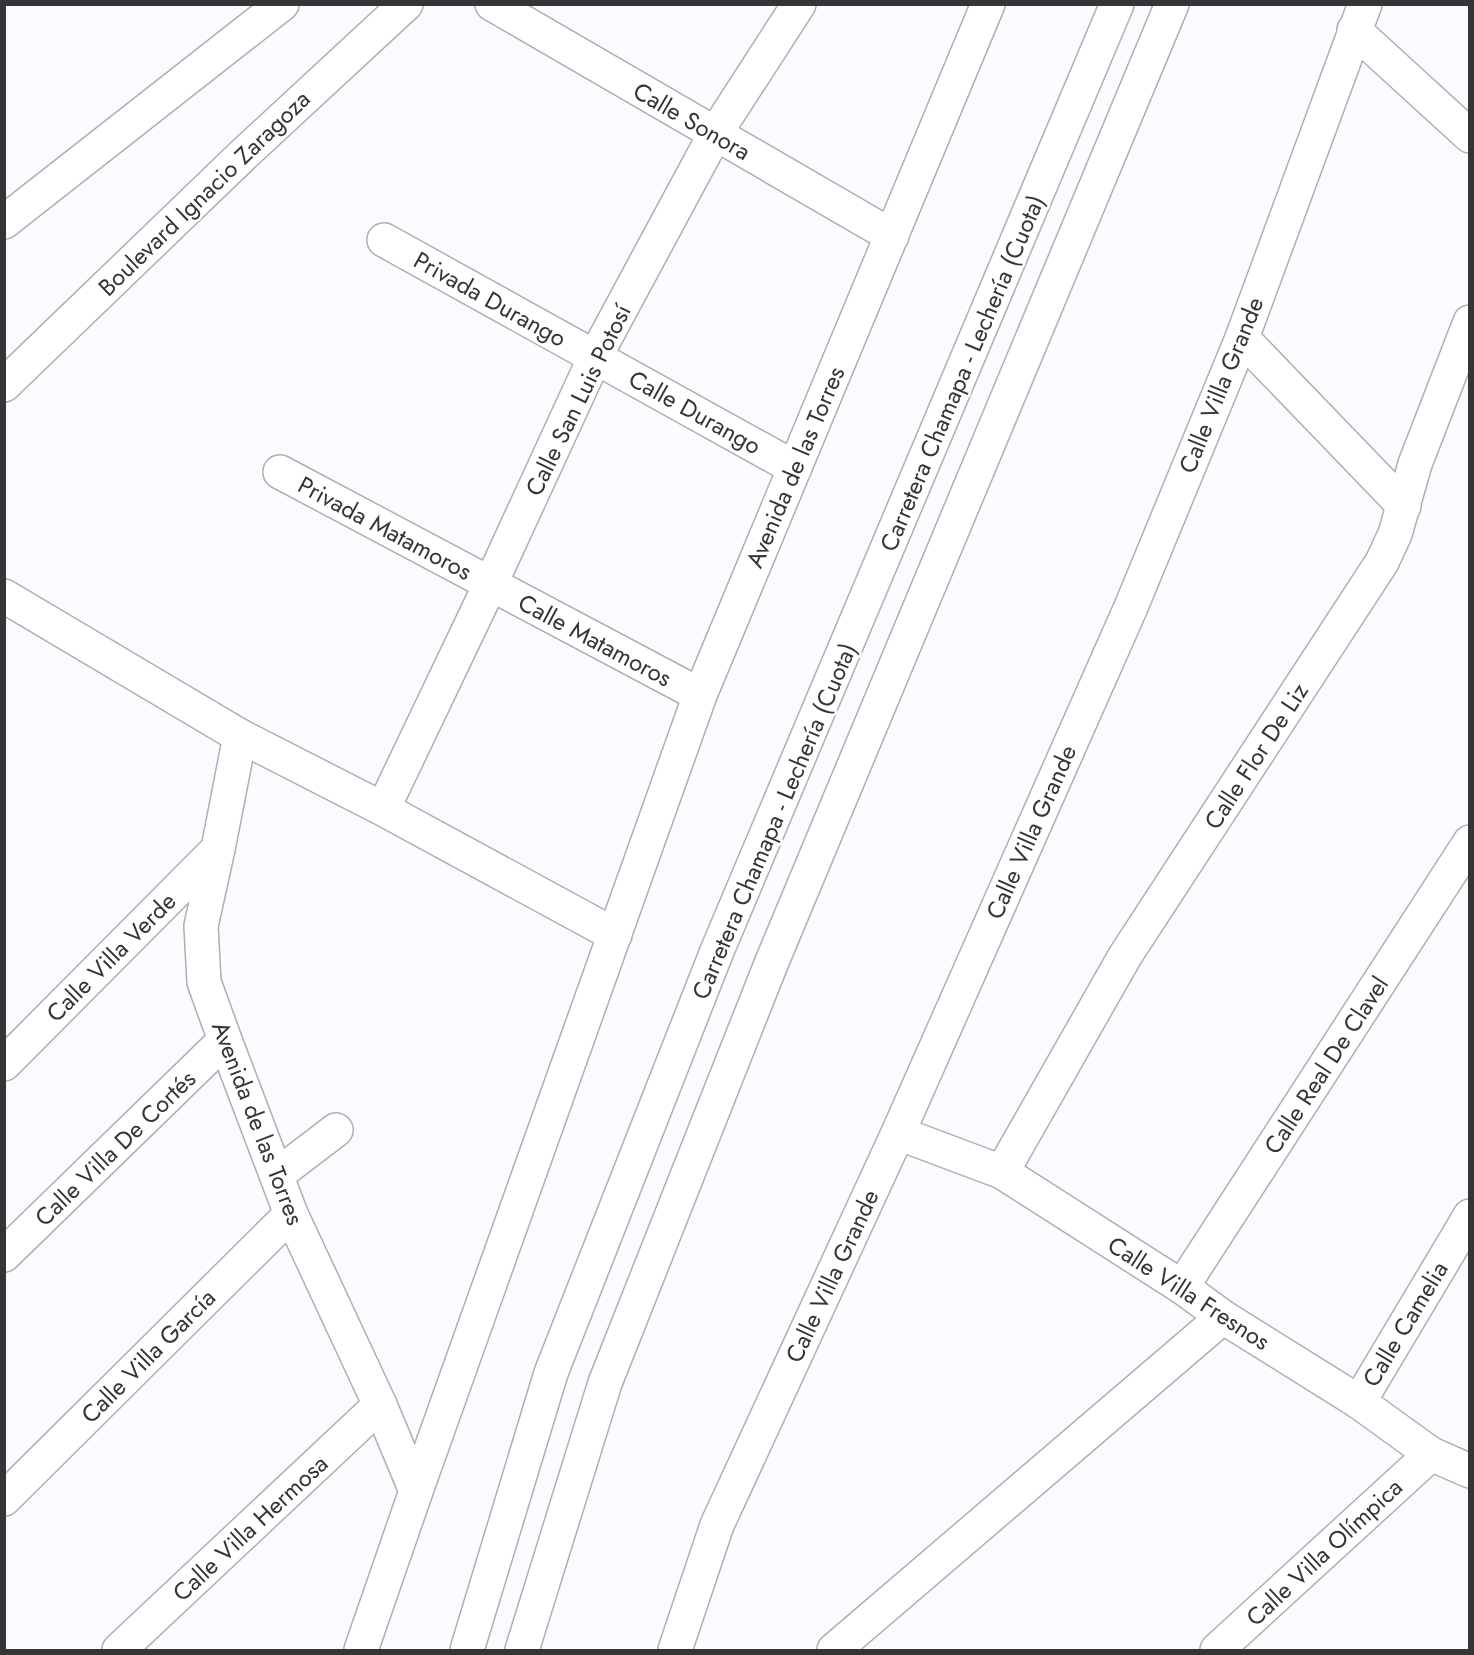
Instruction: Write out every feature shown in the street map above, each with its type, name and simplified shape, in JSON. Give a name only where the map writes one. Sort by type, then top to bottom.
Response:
[{"type":"main road","points":[[4,222],[282,4]]},
{"type":"main road","name":"Boulevard Ignacio Zaragoza","points":[[4,385],[245,153],[406,4]]},
{"type":"main road","name":"Calle Sonora","points":[[492,4],[892,236]]},
{"type":"main road","name":"Calle San Luis Potosí","points":[[383,809],[596,357],[715,134],[799,4]]},
{"type":"main road","name":"Avenida de las Torres","points":[[360,1647],[700,694],[988,4]]},
{"type":"main road","name":"Carretera Chamapa - Lechería (Cuota)","points":[[467,1650],[551,1373],[717,951],[1117,4]]},
{"type":"main road","points":[[522,1650],[613,1361],[771,964],[1172,4]]},
{"type":"main road","points":[[1360,17],[1470,135]]},
{"type":"main road","name":"Calle Villa Grande","points":[[675,1650],[717,1525],[898,1133],[1131,607],[1242,338],[1360,17]]},
{"type":"main road","name":"Privada Durango","points":[[384,240],[596,357]]},
{"type":"main road","name":"Calle Flor De Liz","points":[[1002,1172],[1125,956],[1382,562],[1395,534],[1415,464],[1470,322]]},
{"type":"main road","points":[[1242,338],[1404,506]]},
{"type":"main road","name":"Calle Durango","points":[[596,357],[795,468]]},
{"type":"main road","name":"Privada Matamoros","points":[[280,472],[490,585]]},
{"type":"main road","name":"Calle Matamoros","points":[[490,585],[700,694]]},
{"type":"main road","points":[[4,596],[240,736],[383,809],[615,935]]},
{"type":"main road","name":"Avenida de las Torres","points":[[240,736],[201,927],[204,982],[291,1214],[380,1405],[416,1491]]},
{"type":"main road","name":"Calle Real De Clavel","points":[[1182,1287],[1470,842]]},
{"type":"main road","name":"Calle Villa Verde","points":[[4,1064],[218,849]]},
{"type":"main road","name":"Calle Villa De Cortés","points":[[4,1255],[225,1040]]},
{"type":"main road","points":[[277,1175],[336,1130]]},
{"type":"main road","name":"Calle Villa Fresnos","points":[[898,1133],[1002,1172],[1182,1287],[1223,1317],[1359,1402],[1431,1454],[1470,1471]]},
{"type":"main road","name":"Calle Villa García","points":[[4,1499],[291,1214]]},
{"type":"main road","name":"Calle Camelia","points":[[1359,1402],[1470,1216]]},
{"type":"main road","points":[[834,1650],[1223,1317]]},
{"type":"main road","name":"Calle Villa Hermosa","points":[[119,1650],[380,1405]]},
{"type":"main road","name":"Calle Villa Olímpica","points":[[1217,1650],[1431,1454]]}]
